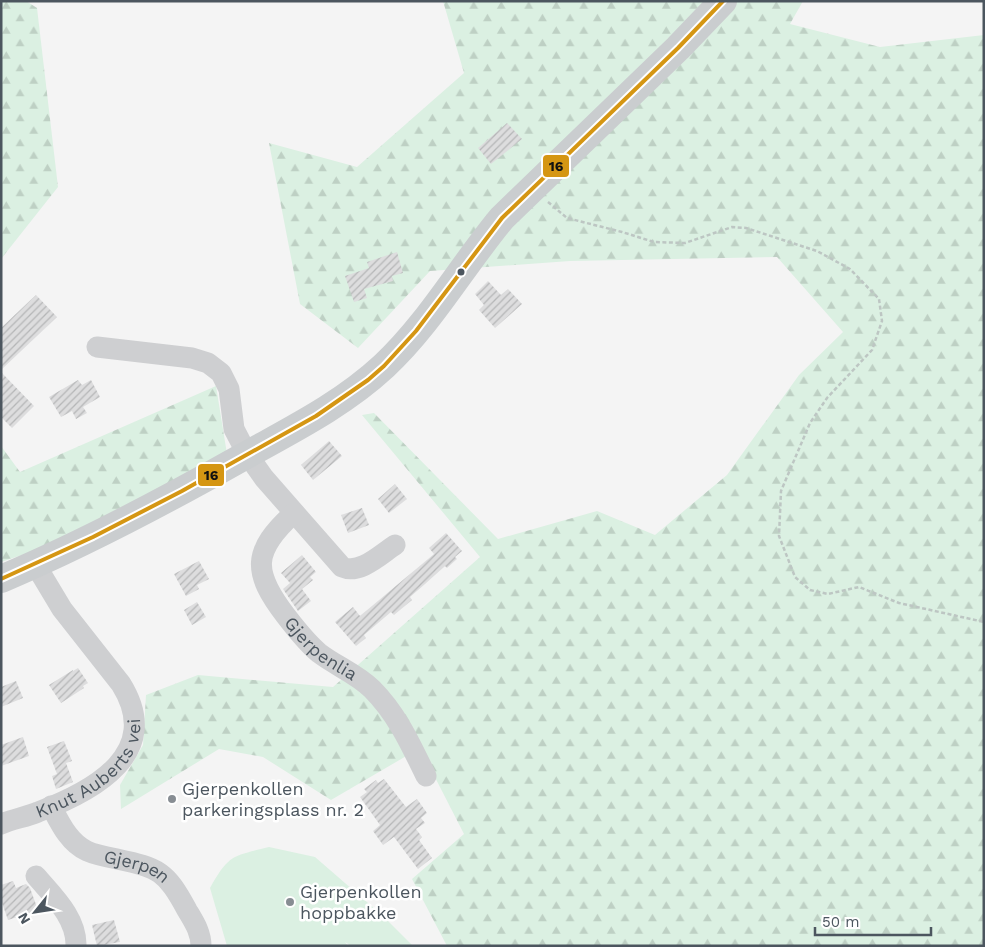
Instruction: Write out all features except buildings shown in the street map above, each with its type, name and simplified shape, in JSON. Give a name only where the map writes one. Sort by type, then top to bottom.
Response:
[{"type":"main road","points":[[1,579],[124,522],[330,408],[384,366],[407,342],[481,242],[502,218],[678,48],[723,1]]},
{"type":"street","points":[[97,347],[192,358],[215,367],[226,381],[234,429],[247,454],[294,513],[332,556],[346,569],[356,568],[366,564],[395,544]]},
{"type":"street","name":"Gjerpenlia","points":[[294,513],[276,529],[265,546],[261,570],[265,583],[281,610],[307,642],[320,653],[359,678],[388,706],[401,726],[426,776]]},
{"type":"street","name":"Knut Auberts vei","points":[[2,822],[51,806],[85,791],[112,770],[127,754],[132,744],[135,729],[135,715],[129,697],[121,684],[62,609],[35,564]]},
{"type":"street","name":"Gjerpen","points":[[51,806],[72,840],[86,851],[158,870],[168,880],[182,901],[201,938],[201,946]]},
{"type":"street","points":[[36,876],[64,909],[72,923],[76,946]]},
{"type":"path","points":[[531,188],[567,218],[654,242],[685,244],[732,227],[746,228],[781,241],[817,251],[850,269],[879,299],[882,321],[872,350],[827,398],[810,423],[781,491],[778,536],[795,577],[810,590],[828,594],[859,587],[899,603],[984,622]]},
{"type":"green space","points":[[1,1],[26,1],[37,8],[58,187],[1,259]]},
{"type":"green space","points":[[443,1],[803,1],[790,24],[880,47],[984,35],[984,946],[447,946],[412,879],[464,834],[420,748],[331,800],[263,757],[219,749],[121,809],[120,785],[143,745],[146,695],[198,675],[333,687],[480,557],[362,415],[374,413],[498,539],[597,511],[655,535],[727,475],[799,375],[843,332],[777,257],[570,261],[430,271],[358,348],[300,304],[269,143],[357,167],[464,73]]},
{"type":"green space","points":[[216,386],[227,454],[37,550],[1,562],[1,446],[20,472]]},
{"type":"green space","name":"Gjerpenkollen hoppbakke","points":[[269,847],[315,857],[383,916],[413,946],[351,946],[345,942],[348,946],[227,946],[210,888],[222,869],[233,858],[247,852]]},
{"type":"transit line","name":"16","points":[[1,579],[93,537],[182,491],[316,416],[368,380],[384,366],[416,331],[502,218],[678,48],[723,1]]},
{"type":"place","name":"Gjerpenkollen parkeringsplass nr. 2","points":[[172,799]]},
{"type":"place","name":"Gjerpenkollen hoppbakke","points":[[290,902]]}]
